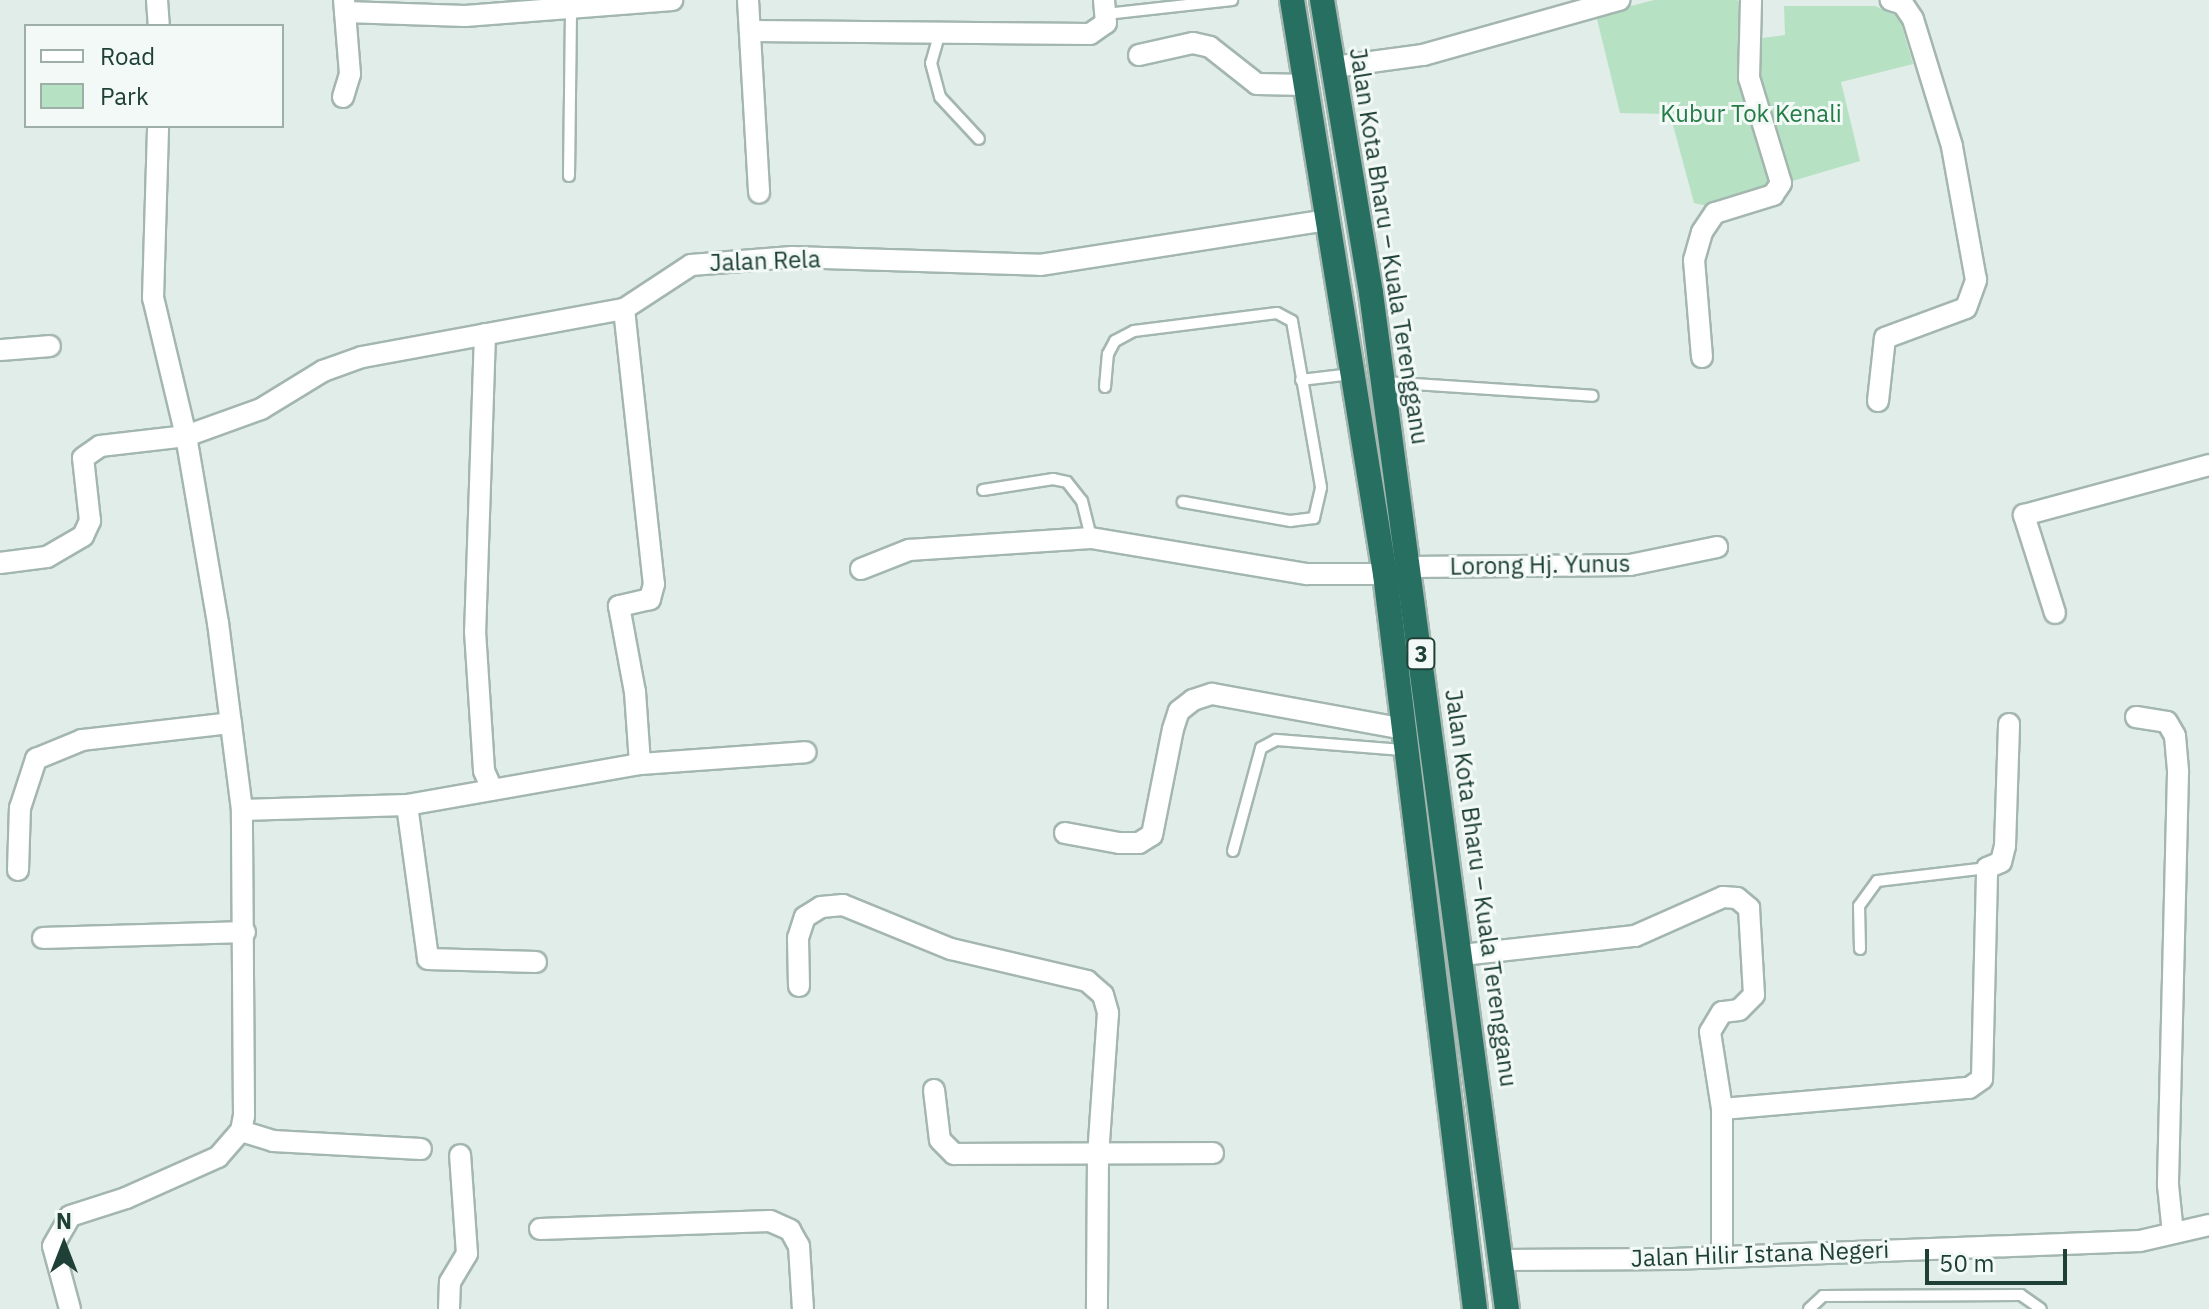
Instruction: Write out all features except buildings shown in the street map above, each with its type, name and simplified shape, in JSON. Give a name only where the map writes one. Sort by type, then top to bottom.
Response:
[{"type":"highway","name":"3","points":[[1292,0],[1385,574],[1475,1309]]},
{"type":"highway","name":"Jalan Kota Bharu – Kuala Terengganu","points":[[1322,0],[1384,382],[1507,1309]]},
{"type":"street","points":[[157,0],[159,24]]},
{"type":"street","points":[[343,97],[350,74],[344,6],[465,16],[672,0]]},
{"type":"street","points":[[748,0],[759,193]]},
{"type":"street","points":[[1702,357],[1694,260],[1702,232],[1715,213],[1773,195],[1781,183],[1749,78],[1751,0]]},
{"type":"street","points":[[1878,401],[1885,338],[1966,308],[1976,280],[1952,146],[1913,19],[1903,4],[1891,0]]},
{"type":"street","points":[[1334,67],[1423,55],[1611,1]]},
{"type":"street","points":[[752,31],[1090,34],[1103,28],[1105,7]]},
{"type":"street","points":[[1139,55],[1193,43],[1210,47],[1257,84],[1307,85]]},
{"type":"street","points":[[70,1309],[53,1246],[70,1216],[126,1198],[218,1157],[241,1131],[245,932],[242,810],[186,436],[153,298],[158,128]]},
{"type":"street","name":"Jalan Rela","points":[[0,563],[47,557],[83,536],[90,521],[83,458],[100,446],[186,436],[261,409],[323,371],[362,357],[624,309],[676,271],[715,261],[792,257],[1040,265],[1329,220]]},
{"type":"street","points":[[624,309],[654,584],[650,599],[619,606],[635,692],[640,764]]},
{"type":"street","points":[[485,334],[475,631],[484,771],[492,789]]},
{"type":"street","points":[[0,350],[50,346]]},
{"type":"street","points":[[2055,613],[2024,515],[2209,465]]},
{"type":"street","points":[[861,569],[909,550],[1091,538],[1307,574],[1385,574]]},
{"type":"street","name":"Lorong Hj. Yunus","points":[[1409,567],[1630,565],[1717,547]]},
{"type":"street","points":[[1065,833],[1119,843],[1139,843],[1152,835],[1179,711],[1193,700],[1212,694],[1406,740]]},
{"type":"street","points":[[2136,717],[2167,722],[2175,736],[2178,773],[2168,1185],[2173,1233]]},
{"type":"street","points":[[18,870],[20,808],[36,759],[82,740],[231,723]]},
{"type":"street","points":[[1722,1109],[1979,1083],[1986,1066],[1987,868],[2001,862],[2005,846],[2009,724]]},
{"type":"street","points":[[242,810],[407,805],[640,764],[806,752]]},
{"type":"street","points":[[407,805],[428,959],[536,962]]},
{"type":"street","points":[[1462,955],[1635,936],[1723,897],[1737,898],[1749,908],[1753,922],[1754,995],[1749,1004],[1712,1020],[1710,1053],[1722,1109],[1722,1257]]},
{"type":"street","points":[[799,986],[798,938],[805,917],[821,907],[843,905],[951,949],[1087,981],[1103,995],[1108,1013],[1098,1155],[1097,1309]]},
{"type":"street","points":[[43,938],[245,932]]},
{"type":"street","points":[[934,1090],[947,1151],[1098,1155],[1213,1153]]},
{"type":"street","points":[[241,1131],[273,1141],[421,1149]]},
{"type":"street","points":[[449,1309],[450,1282],[467,1254],[460,1155]]},
{"type":"street","points":[[540,1229],[770,1221],[790,1230],[799,1246],[803,1309]]},
{"type":"street","name":"Jalan Hilir Istana Negeri","points":[[1501,1260],[1722,1257],[2140,1241],[2209,1225]]},
{"type":"lane","points":[[1105,7],[1232,0]]},
{"type":"lane","points":[[569,176],[571,10]]},
{"type":"lane","points":[[940,32],[934,46],[934,80],[952,113],[979,139]]},
{"type":"lane","points":[[1105,387],[1108,354],[1115,341],[1134,331],[1277,313],[1292,321],[1321,488],[1314,518],[1290,521],[1183,502]]},
{"type":"lane","points":[[1301,380],[1353,374]]},
{"type":"lane","points":[[1384,382],[1593,396]]},
{"type":"lane","points":[[983,490],[1053,479],[1067,482],[1082,501],[1091,538]]},
{"type":"lane","points":[[1233,851],[1261,748],[1276,740],[1406,740]]},
{"type":"lane","points":[[1860,949],[1859,906],[1877,881],[1987,868]]},
{"type":"lane","points":[[1809,1309],[1823,1296],[2021,1295],[2041,1309]]},
{"type":"green space","name":"Kubur Tok Kenali","points":[[1654,0],[1737,0],[1743,4],[1754,39],[1785,35],[1784,6],[1875,6],[1899,17],[1913,64],[1841,82],[1860,161],[1708,206],[1694,203],[1670,114],[1620,113],[1596,15]]}]
